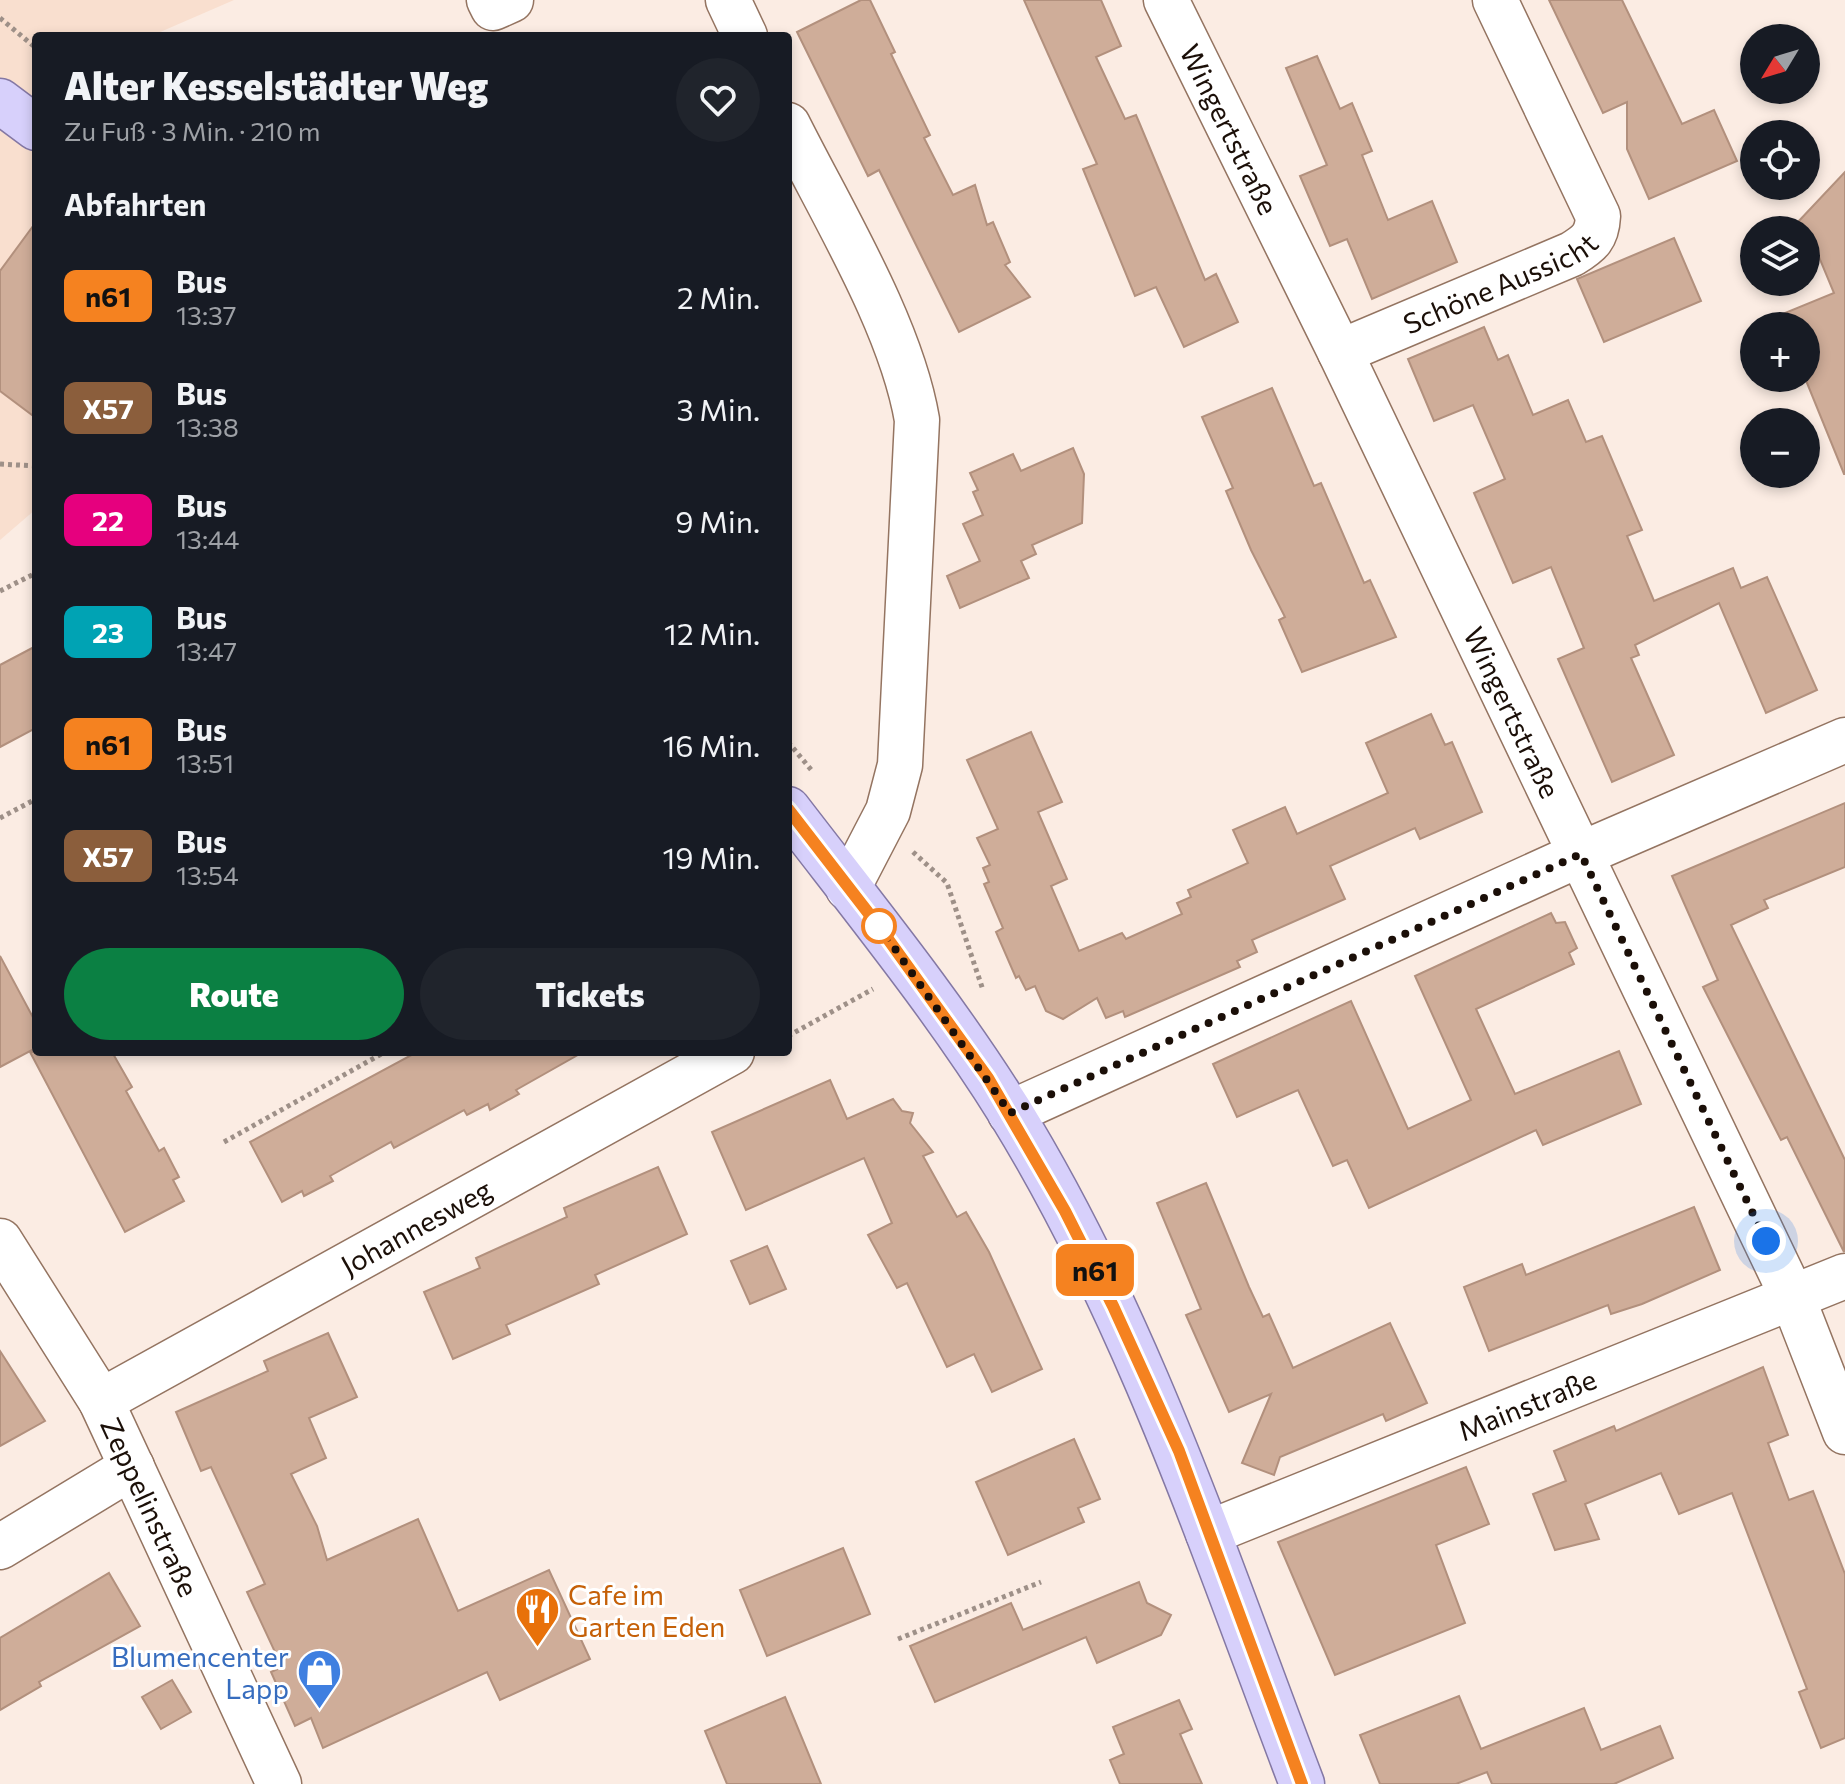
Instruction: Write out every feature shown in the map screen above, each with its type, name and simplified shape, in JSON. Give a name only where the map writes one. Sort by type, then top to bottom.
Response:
[{"type":"main road","points":[[0,101],[32,125]]},
{"type":"main road","points":[[792,814],[909,969],[1010,1113],[1113,1306],[1179,1451],[1302,1784]]},
{"type":"street","points":[[489,0],[493,8],[511,0]]},
{"type":"street","points":[[728,0],[743,32]]},
{"type":"street","name":"Wingertstraße","points":[[1166,0],[1340,352],[1792,1296],[1845,1432]]},
{"type":"street","name":"Schöne Aussicht","points":[[1340,352],[1572,254],[1590,244],[1597,233],[1598,216],[1495,0]]},
{"type":"street","points":[[792,133],[890,331],[910,381],[917,420],[900,765],[888,811],[848,888]]},
{"type":"street","points":[[1010,1113],[1581,854],[1845,740]]},
{"type":"street","name":"Johannesweg","points":[[101,1401],[725,1056]]},
{"type":"street","name":"Zeppelinstraße","points":[[0,1241],[101,1401],[279,1784]]},
{"type":"street","name":"Mainstraße","points":[[1208,1533],[1845,1276]]},
{"type":"street","points":[[0,1547],[132,1467]]},
{"type":"path","points":[[0,18],[32,45]]},
{"type":"path","points":[[0,464],[32,466]]},
{"type":"path","points":[[0,591],[32,575]]},
{"type":"path","points":[[792,747],[816,776]]},
{"type":"path","points":[[0,818],[32,801]]},
{"type":"path","points":[[879,831],[921,857],[947,883],[987,1000]]},
{"type":"path","points":[[792,1034],[909,969]]},
{"type":"path","points":[[224,1142],[378,1056]]},
{"type":"path","points":[[898,1639],[1041,1582]]},
{"type":"shaded area","points":[[0,0],[234,0],[160,32],[32,32],[32,512],[0,540]]},
{"type":"building","points":[[861,0],[870,0],[895,52],[891,54],[930,135],[924,138],[953,195],[975,185],[987,225],[993,222],[1010,262],[1005,265],[1030,297],[959,332],[879,170],[868,176],[797,32]]},
{"type":"building","points":[[1024,0],[1101,0],[1121,46],[1096,57],[1125,119],[1136,115],[1205,280],[1216,274],[1238,322],[1184,347],[1156,287],[1135,296],[1083,169],[1097,164]]},
{"type":"building","points":[[1549,0],[1622,0],[1682,124],[1714,110],[1737,161],[1649,199],[1627,149],[1627,102],[1603,113]]},
{"type":"building","points":[[1317,56],[1340,109],[1352,103],[1372,151],[1362,155],[1388,220],[1432,201],[1457,262],[1372,299],[1347,239],[1330,246],[1300,176],[1327,165],[1286,68]]},
{"type":"building","points":[[1845,172],[1845,474],[1820,415],[1820,408],[1817,408],[1811,392],[1820,392],[1820,312],[1787,312],[1834,293],[1820,259],[1820,216],[1804,216]]},
{"type":"building","points":[[32,227],[32,415],[0,391],[0,271]]},
{"type":"building","points":[[1674,238],[1701,301],[1604,342],[1577,279]]},
{"type":"building","points":[[1484,327],[1498,360],[1508,355],[1533,415],[1568,400],[1586,442],[1602,436],[1642,530],[1627,536],[1654,601],[1733,568],[1741,588],[1767,577],[1817,690],[1766,713],[1719,603],[1635,645],[1639,655],[1631,658],[1674,755],[1612,782],[1558,659],[1584,648],[1551,567],[1513,583],[1474,493],[1505,479],[1473,405],[1434,421],[1408,359]]},
{"type":"building","points":[[1272,388],[1314,486],[1321,483],[1364,583],[1370,580],[1396,637],[1302,672],[1279,620],[1285,617],[1226,491],[1233,488],[1202,417]]},
{"type":"building","points":[[1073,448],[1084,474],[1082,523],[1032,545],[1036,554],[1021,561],[1029,578],[960,608],[947,576],[980,561],[963,524],[983,515],[973,492],[978,490],[970,473],[1013,454],[1021,471]]},
{"type":"building","points":[[32,648],[32,730],[0,747],[0,665]]},
{"type":"building","points":[[1431,714],[1445,745],[1452,742],[1482,812],[1420,839],[1415,828],[1330,866],[1345,899],[1252,940],[1257,952],[1237,961],[1240,967],[1125,1017],[1123,1011],[1106,1018],[1097,998],[1063,1019],[1046,1011],[1035,986],[1026,990],[1019,976],[1016,978],[996,932],[1003,928],[984,884],[989,882],[983,868],[990,865],[977,838],[998,829],[967,760],[1031,732],[1062,802],[1038,812],[1067,879],[1051,886],[1079,951],[1122,933],[1126,939],[1182,914],[1177,903],[1191,897],[1188,890],[1248,863],[1233,830],[1285,807],[1297,834],[1388,793],[1366,743]]},
{"type":"building","points":[[1845,803],[1845,867],[1764,900],[1768,908],[1731,925],[1845,1160],[1844,1252],[1787,1137],[1781,1140],[1703,987],[1718,980],[1672,876]]},
{"type":"building","points":[[1551,913],[1556,923],[1565,922],[1577,948],[1569,953],[1574,964],[1476,1009],[1515,1094],[1619,1051],[1641,1104],[1543,1145],[1536,1130],[1369,1208],[1347,1160],[1333,1166],[1298,1090],[1237,1117],[1213,1064],[1351,1001],[1408,1129],[1471,1100],[1415,976]]},
{"type":"building","points":[[0,956],[32,1016],[32,1050],[0,1067]]},
{"type":"building","points":[[32,1056],[114,1056],[132,1087],[126,1091],[159,1151],[164,1148],[179,1177],[173,1180],[184,1201],[125,1232]]},
{"type":"building","points":[[410,1056],[576,1056],[516,1090],[519,1094],[490,1110],[488,1104],[467,1115],[464,1110],[394,1148],[391,1142],[330,1176],[333,1181],[304,1196],[302,1191],[282,1202],[250,1142]]},
{"type":"building","points":[[830,1080],[847,1119],[893,1099],[902,1111],[913,1113],[910,1123],[933,1152],[923,1156],[957,1217],[966,1212],[989,1252],[1042,1369],[992,1392],[974,1354],[947,1367],[907,1283],[897,1288],[868,1235],[892,1223],[864,1158],[746,1210],[712,1132]]},
{"type":"building","points":[[658,1167],[687,1234],[595,1275],[599,1284],[506,1325],[510,1334],[453,1359],[424,1292],[480,1268],[476,1258],[567,1217],[564,1208]]},
{"type":"building","points":[[1206,1183],[1263,1317],[1269,1314],[1293,1368],[1390,1323],[1427,1403],[1386,1421],[1383,1414],[1280,1457],[1274,1475],[1242,1463],[1271,1394],[1229,1412],[1186,1315],[1201,1309],[1157,1203]]},
{"type":"building","points":[[1694,1207],[1720,1270],[1642,1304],[1611,1314],[1608,1305],[1489,1351],[1464,1287],[1522,1264],[1526,1275]]},
{"type":"building","points":[[767,1246],[786,1289],[750,1304],[731,1261]]},
{"type":"building","points":[[328,1333],[357,1397],[309,1418],[326,1458],[291,1474],[317,1526],[327,1560],[418,1519],[458,1611],[549,1570],[590,1659],[500,1700],[487,1672],[323,1748],[311,1718],[295,1726],[271,1672],[282,1667],[247,1592],[265,1584],[211,1467],[201,1471],[176,1412],[268,1371],[264,1361]]},
{"type":"building","points":[[0,1351],[45,1421],[0,1446]]},
{"type":"building","points":[[1763,1367],[1788,1435],[1768,1443],[1789,1500],[1813,1491],[1845,1574],[1845,1738],[1821,1748],[1799,1692],[1807,1689],[1732,1493],[1679,1514],[1661,1473],[1585,1504],[1599,1539],[1555,1550],[1533,1494],[1566,1481],[1554,1451],[1614,1426],[1616,1431]]},
{"type":"building","points":[[1074,1439],[1100,1499],[1078,1508],[1084,1522],[1008,1555],[976,1482]]},
{"type":"building","points":[[1466,1467],[1489,1524],[1436,1545],[1465,1623],[1335,1675],[1278,1542]]},
{"type":"building","points":[[843,1548],[870,1614],[767,1656],[740,1590]]},
{"type":"building","points":[[109,1573],[140,1626],[39,1682],[41,1686],[0,1710],[0,1638]]},
{"type":"building","points":[[1139,1582],[1147,1603],[1171,1615],[1161,1635],[1097,1663],[1086,1637],[935,1702],[910,1646],[1011,1603],[1023,1630]]},
{"type":"building","points":[[172,1680],[191,1712],[161,1729],[142,1697]]},
{"type":"building","points":[[1459,1696],[1481,1749],[1584,1708],[1601,1750],[1660,1726],[1673,1758],[1614,1784],[1492,1784],[1487,1772],[1456,1784],[1380,1784],[1360,1735]]},
{"type":"building","points":[[785,1697],[821,1784],[727,1784],[705,1731]]},
{"type":"building","points":[[1179,1700],[1192,1729],[1180,1734],[1202,1784],[1120,1784],[1110,1760],[1124,1754],[1113,1727]]},
{"type":"bus line","name":"n61","points":[[792,814],[880,928],[988,1078],[1065,1211],[1113,1306],[1179,1451],[1302,1784]]},
{"type":"place","name":"Cafe im Garten Eden","points":[[537,1649]]},
{"type":"place","name":"Blumencenter Lapp","points":[[320,1711]]},
{"type":"route","points":[[879,926],[1010,1113],[1581,854],[1766,1241]]}]
